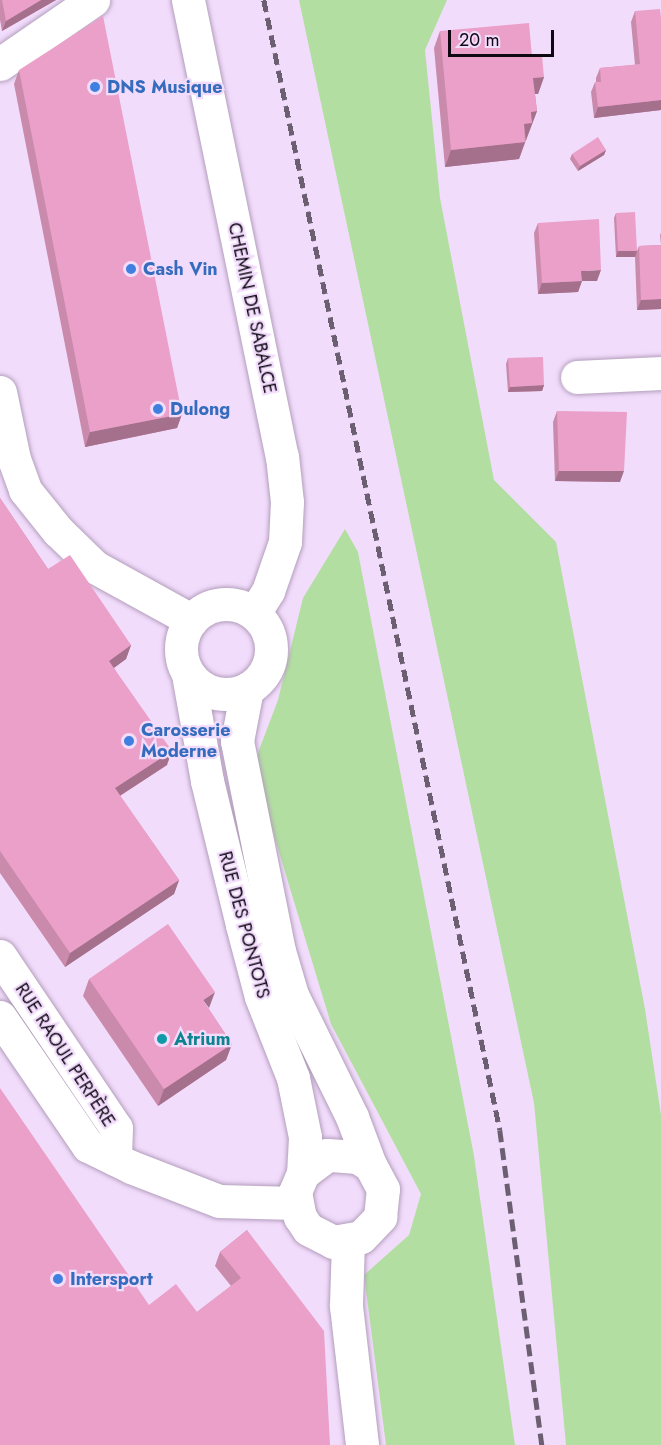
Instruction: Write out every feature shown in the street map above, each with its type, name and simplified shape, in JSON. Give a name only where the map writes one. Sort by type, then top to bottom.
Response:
[{"type":"street","points":[[0,64],[93,0]]},
{"type":"street","name":"CHEMIN DE SABALCE","points":[[188,0],[282,456],[287,502],[285,542],[268,591],[254,613]]},
{"type":"street","points":[[577,377],[661,373]]},
{"type":"street","points":[[0,392],[14,459],[25,490],[52,524],[95,567],[191,620]]},
{"type":"street","points":[[228,603],[254,613],[269,633],[271,652],[265,671],[247,689],[222,694],[208,691],[188,674],[180,647],[191,620],[201,611],[228,603]]},
{"type":"street","name":"RUE DES PONTOTS","points":[[188,674],[207,781],[242,925],[261,997],[293,1078],[304,1137],[299,1188]]},
{"type":"street","name":"RUE DES PONTOTS","points":[[247,689],[239,714],[239,761],[279,951],[292,995],[352,1117],[370,1165]]},
{"type":"street","name":"RUE RAOUL PERPÈRE","points":[[0,956],[116,1128],[115,1159]]},
{"type":"street","name":"RUE RAOUL PERPÈRE","points":[[0,1017],[88,1146],[219,1201],[299,1188]]},
{"type":"street","points":[[342,1153],[370,1165],[384,1189],[384,1203],[372,1228],[348,1242],[333,1242],[308,1229],[299,1188],[313,1162],[342,1153]]},
{"type":"street","points":[[348,1242],[346,1306],[362,1445]]},
{"type":"green space","points":[[299,0],[447,0],[425,50],[440,198],[494,480],[556,542],[645,1009],[661,1115],[661,1445],[566,1445],[534,1103]]},
{"type":"green space","points":[[345,529],[358,552],[474,1156],[515,1445],[386,1445],[364,1275],[409,1235],[421,1194],[331,1024],[253,766],[278,700],[303,598]]},
{"type":"building","points":[[2,0],[41,0],[6,21]]},
{"type":"building","points":[[660,9],[661,100],[598,107],[595,82],[601,82],[600,68],[640,64],[635,11]]},
{"type":"building","points":[[103,16],[182,414],[90,432],[19,70]]},
{"type":"building","points":[[529,23],[532,57],[542,56],[544,77],[533,78],[537,111],[531,112],[532,123],[524,124],[525,142],[451,150],[440,31]]},
{"type":"building","points":[[598,137],[606,150],[580,166],[572,154]]},
{"type":"building","points":[[635,212],[637,251],[618,251],[616,213]]},
{"type":"building","points":[[599,219],[601,270],[581,271],[582,281],[542,283],[538,223]]},
{"type":"building","points":[[661,245],[661,299],[641,300],[639,246]]},
{"type":"building","points":[[543,357],[544,385],[510,387],[508,358]]},
{"type":"building","points":[[557,411],[627,412],[624,471],[559,471]]},
{"type":"building","points":[[0,498],[48,569],[70,555],[131,645],[109,661],[172,751],[115,788],[179,880],[70,953],[0,851]]},
{"type":"building","name":"Atrium","points":[[168,924],[215,992],[203,1000],[232,1044],[164,1089],[89,979]]},
{"type":"building","name":"Intersport","points":[[0,1088],[149,1305],[176,1284],[197,1312],[241,1278],[220,1252],[247,1230],[324,1331],[330,1445],[0,1445]]},
{"type":"railway","points":[[264,0],[500,1130],[542,1445]]},
{"type":"place","name":"DNS Musique","points":[[95,87]]},
{"type":"place","name":"Cash Vin","points":[[131,269]]},
{"type":"place","name":"Dulong","points":[[158,409]]},
{"type":"place","name":"Carosserie Moderne","points":[[129,741]]},
{"type":"place","name":"Atrium","points":[[162,1039]]},
{"type":"place","name":"Intersport","points":[[58,1279]]}]
